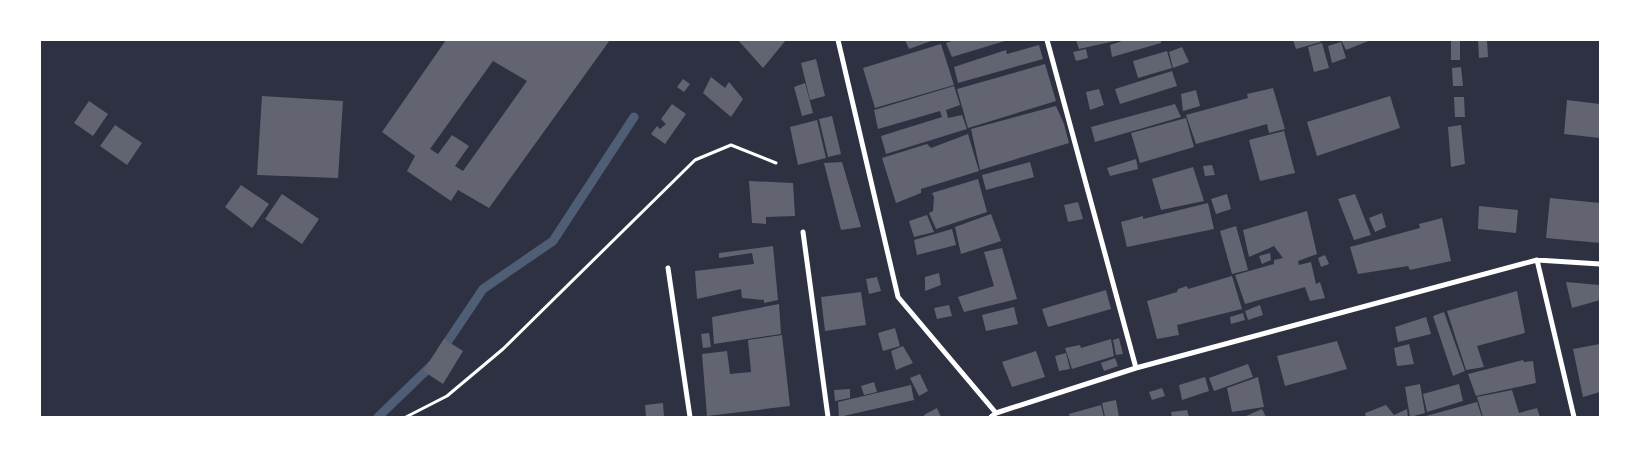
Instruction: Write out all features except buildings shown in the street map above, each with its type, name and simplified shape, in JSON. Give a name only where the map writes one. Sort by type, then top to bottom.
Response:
[{"type":"street","points":[[838,40],[898,298],[993,415],[1136,368],[1537,260],[1600,264]]},
{"type":"street","points":[[1047,40],[1136,368]]},
{"type":"street","points":[[803,232],[828,417]]},
{"type":"street","points":[[1537,260],[1574,417]]},
{"type":"street","points":[[668,268],[690,417]]},
{"type":"path","points":[[406,417],[447,396],[503,349],[695,160],[731,145],[776,163]]},
{"type":"waterway","points":[[442,350],[483,289],[553,241],[634,117]]},
{"type":"waterway","points":[[378,417],[432,365]]}]
